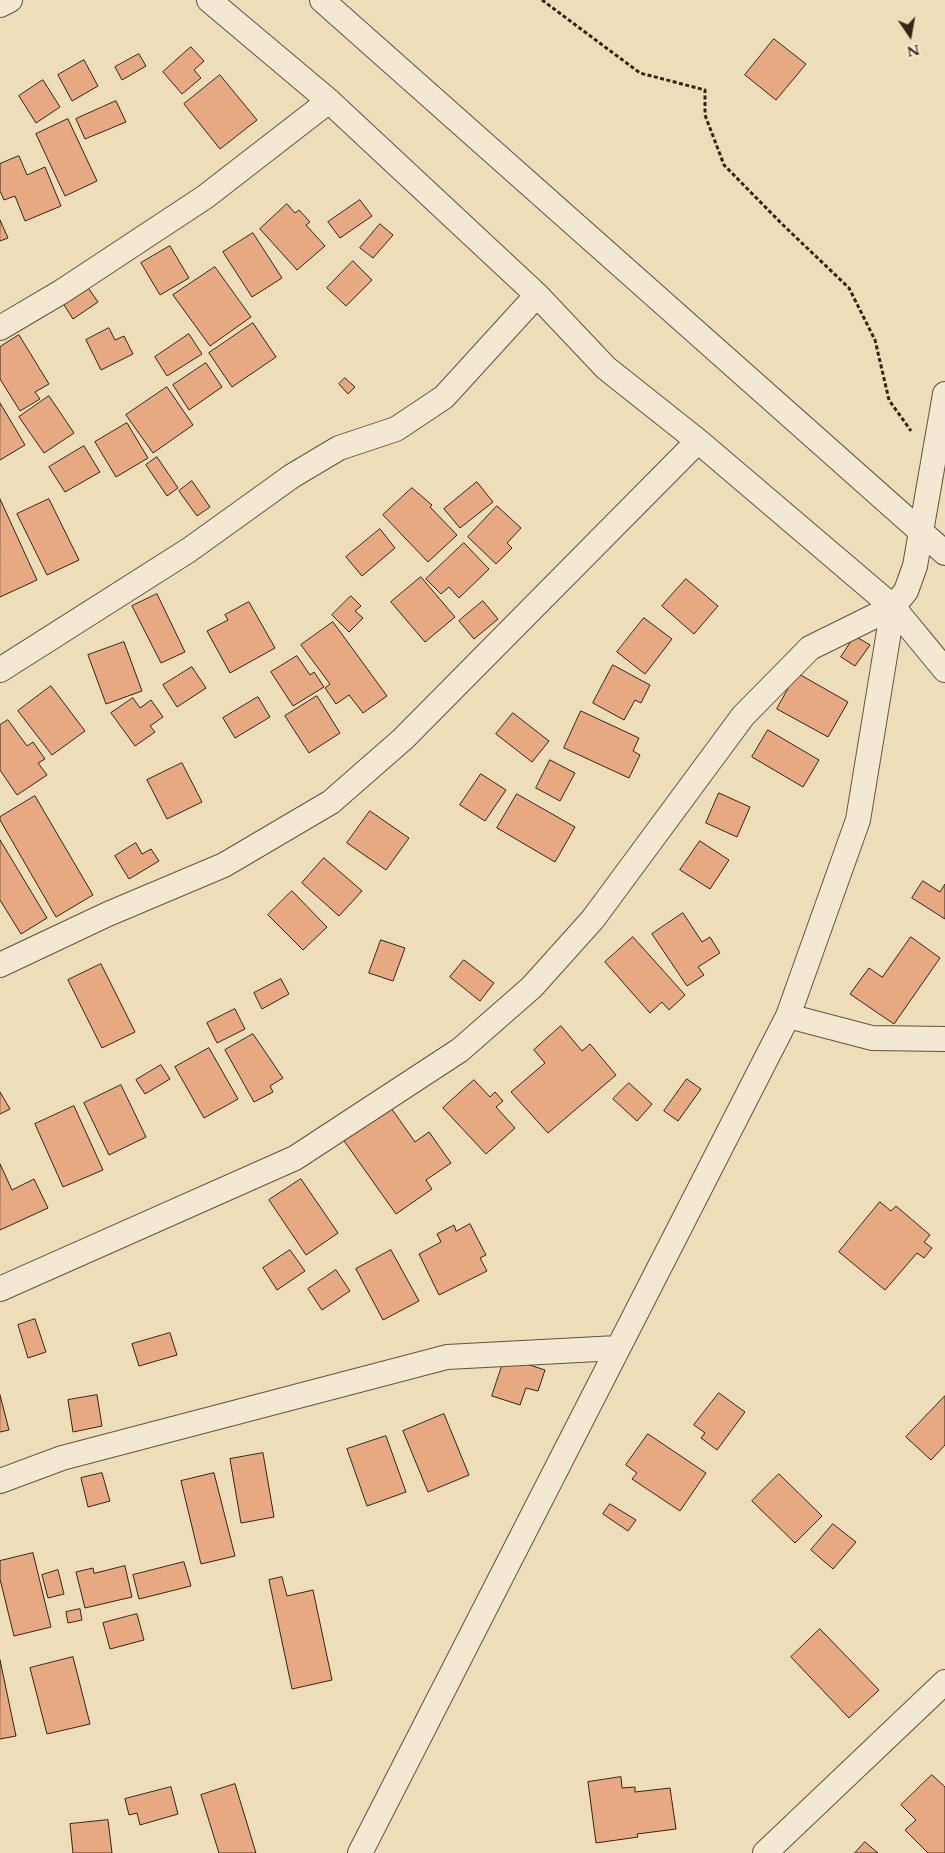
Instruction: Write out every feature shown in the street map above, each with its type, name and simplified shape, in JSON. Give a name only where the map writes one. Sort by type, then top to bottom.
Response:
[{"type":"street","points":[[0,5],[10,0]]},
{"type":"street","points":[[209,0],[329,101],[537,295],[606,368],[698,441],[893,607],[945,670]]},
{"type":"street","points":[[322,0],[945,553]]},
{"type":"street","points":[[0,328],[61,292],[205,197],[329,101]]},
{"type":"street","points":[[0,670],[189,550],[292,476],[339,448],[396,429],[444,397],[537,295]]},
{"type":"street","points":[[0,1289],[295,1158],[460,1050],[532,987],[594,919],[743,716],[810,648],[893,607],[906,591],[914,566],[945,394]]},
{"type":"street","points":[[0,965],[108,914],[224,865],[331,802],[403,739],[698,441]]},
{"type":"street","points":[[360,1853],[788,1016],[858,820],[893,607]]},
{"type":"street","points":[[788,1016],[872,1038],[945,1039]]},
{"type":"street","points":[[0,1481],[62,1458],[447,1357],[617,1348]]},
{"type":"street","points":[[765,1853],[945,1682]]},
{"type":"path","points":[[542,0],[640,73],[705,90],[705,115],[724,165],[849,288],[876,340],[889,400],[932,459]]},
{"type":"building","points":[[774,39],[806,64],[776,100],[745,75]]},
{"type":"building","points":[[191,47],[204,61],[194,70],[201,78],[182,94],[163,72]]},
{"type":"building","points":[[139,54],[146,66],[122,80],[115,67]]},
{"type":"building","points":[[84,60],[98,86],[72,101],[58,75]]},
{"type":"building","points":[[220,75],[257,120],[220,149],[184,104]]},
{"type":"building","points":[[43,80],[60,107],[36,123],[19,96]]},
{"type":"building","points":[[116,101],[126,122],[85,139],[76,119]]},
{"type":"building","points":[[68,119],[97,181],[65,196],[36,134]]},
{"type":"building","points":[[19,156],[27,175],[45,167],[61,206],[25,221],[15,196],[4,200],[0,191],[0,164]]},
{"type":"building","points":[[360,200],[372,216],[340,238],[328,222]]},
{"type":"building","points":[[287,204],[295,213],[299,210],[310,222],[306,225],[325,246],[297,270],[260,229]]},
{"type":"building","points":[[0,220],[8,238],[0,241]]},
{"type":"building","points":[[380,224],[393,235],[373,258],[360,248]]},
{"type":"building","points":[[253,233],[282,278],[252,297],[223,252]]},
{"type":"building","points":[[170,246],[189,278],[160,295],[141,263]]},
{"type":"building","points":[[353,261],[372,280],[346,306],[327,288]]},
{"type":"building","points":[[215,267],[251,317],[210,346],[173,295]]},
{"type":"building","points":[[89,289],[98,302],[73,319],[64,305]]},
{"type":"building","points":[[253,323],[276,357],[232,387],[209,353]]},
{"type":"building","points":[[109,328],[115,340],[124,336],[133,354],[101,370],[86,340]]},
{"type":"building","points":[[189,334],[202,354],[167,376],[155,357]]},
{"type":"building","points":[[19,335],[49,384],[35,392],[40,399],[20,411],[0,379],[0,347]]},
{"type":"building","points":[[206,363],[222,387],[189,410],[173,385]]},
{"type":"building","points":[[345,378],[355,387],[348,394],[339,384]]},
{"type":"building","points":[[167,387],[193,425],[153,453],[126,415]]},
{"type":"building","points":[[49,396],[74,433],[44,453],[19,417]]},
{"type":"building","points":[[0,403],[25,445],[0,460]]},
{"type":"building","points":[[127,423],[148,458],[116,477],[95,442]]},
{"type":"building","points":[[84,446],[100,472],[65,492],[49,467]]},
{"type":"building","points":[[157,457],[178,488],[167,496],[146,465]]},
{"type":"building","points":[[192,481],[210,507],[197,516],[179,491]]},
{"type":"building","points":[[477,482],[493,502],[460,528],[444,509]]},
{"type":"building","points":[[412,488],[432,505],[430,507],[457,535],[428,562],[383,515]]},
{"type":"building","points":[[0,499],[37,580],[0,597]]},
{"type":"building","points":[[49,499],[79,560],[47,575],[17,514]]},
{"type":"building","points":[[497,506],[521,528],[507,543],[512,548],[496,564],[468,537]]},
{"type":"building","points":[[380,529],[395,548],[362,576],[346,557]]},
{"type":"building","points":[[464,543],[489,569],[459,598],[449,587],[441,594],[426,579]]},
{"type":"building","points":[[421,577],[455,617],[425,642],[391,602]]},
{"type":"building","points":[[686,579],[718,606],[694,634],[662,606]]},
{"type":"building","points":[[157,594],[185,652],[161,663],[132,606]]},
{"type":"building","points":[[351,596],[361,606],[355,611],[363,618],[349,632],[332,615]]},
{"type":"building","points":[[483,601],[498,619],[474,639],[459,621]]},
{"type":"building","points":[[249,602],[275,648],[230,673],[207,631],[228,620],[225,615]]},
{"type":"building","points":[[644,618],[672,639],[645,674],[617,652]]},
{"type":"building","points":[[333,622],[387,696],[363,713],[349,695],[336,704],[325,688],[330,684],[301,645]]},
{"type":"building","points":[[855,636],[870,645],[855,666],[841,657]]},
{"type":"building","points":[[124,642],[142,691],[106,704],[88,655]]},
{"type":"building","points":[[297,656],[310,675],[314,672],[324,687],[293,706],[271,672]]},
{"type":"building","points":[[613,665],[650,685],[641,703],[635,700],[624,720],[593,703]]},
{"type":"building","points":[[192,667],[206,688],[177,707],[163,685]]},
{"type":"building","points":[[797,673],[848,702],[828,737],[777,709]]},
{"type":"building","points":[[51,686],[85,731],[52,755],[18,711]]},
{"type":"building","points":[[317,696],[340,733],[309,753],[285,716]]},
{"type":"building","points":[[258,697],[270,717],[235,738],[223,718]]},
{"type":"building","points":[[133,698],[140,708],[151,700],[163,717],[150,726],[155,732],[135,746],[111,713]]},
{"type":"building","points":[[581,711],[639,738],[633,751],[640,755],[629,778],[564,748]]},
{"type":"building","points":[[513,713],[549,741],[532,762],[496,734]]},
{"type":"building","points":[[8,720],[27,746],[33,742],[45,759],[38,763],[47,775],[17,795],[0,770],[0,725]]},
{"type":"building","points":[[768,730],[819,760],[803,787],[752,757]]},
{"type":"building","points":[[550,760],[575,773],[560,801],[536,788]]},
{"type":"building","points":[[182,763],[202,802],[167,819],[147,780]]},
{"type":"building","points":[[481,774],[506,790],[485,821],[460,805]]},
{"type":"building","points":[[719,793],[750,807],[737,837],[706,823]]},
{"type":"building","points":[[517,794],[575,827],[555,862],[497,828]]},
{"type":"building","points":[[35,796],[93,895],[56,917],[0,820],[0,817]]},
{"type":"building","points":[[370,811],[409,838],[386,870],[347,843]]},
{"type":"building","points":[[0,840],[47,918],[21,934],[0,900]]},
{"type":"building","points":[[700,841],[729,860],[710,889],[680,870]]},
{"type":"building","points":[[136,843],[142,854],[151,849],[159,861],[129,879],[115,856]]},
{"type":"building","points":[[324,858],[362,891],[339,916],[302,883]]},
{"type":"building","points":[[923,881],[940,892],[945,884],[945,919],[912,898]]},
{"type":"building","points":[[292,891],[327,927],[303,950],[268,915]]},
{"type":"building","points":[[683,913],[702,942],[710,937],[720,953],[698,967],[704,975],[687,986],[652,934]]},
{"type":"building","points":[[633,937],[685,995],[669,1010],[662,1002],[650,1013],[605,962]]},
{"type":"building","points":[[911,937],[940,958],[894,1024],[850,994],[869,968],[882,977]]},
{"type":"building","points":[[381,940],[405,948],[393,981],[369,973]]},
{"type":"building","points":[[464,960],[494,983],[480,1001],[450,977]]},
{"type":"building","points":[[101,964],[135,1032],[102,1048],[68,980]]},
{"type":"building","points":[[281,979],[289,994],[262,1009],[254,993]]},
{"type":"building","points":[[235,1009],[245,1029],[217,1043],[207,1023]]},
{"type":"building","points":[[561,1026],[582,1051],[590,1044],[616,1075],[548,1133],[511,1092],[545,1063],[534,1050]]},
{"type":"building","points":[[253,1034],[283,1078],[270,1086],[273,1092],[254,1102],[225,1050]]},
{"type":"building","points":[[209,1048],[238,1099],[204,1118],[175,1067]]},
{"type":"building","points":[[161,1065],[170,1079],[145,1094],[136,1080]]},
{"type":"building","points":[[687,1079],[701,1089],[678,1121],[664,1111]]},
{"type":"building","points":[[474,1080],[490,1097],[495,1092],[503,1101],[496,1107],[515,1128],[486,1154],[443,1108]]},
{"type":"building","points":[[629,1083],[652,1104],[637,1121],[613,1099]]},
{"type":"building","points":[[121,1085],[146,1137],[109,1155],[84,1103]]},
{"type":"building","points":[[0,1092],[10,1109],[0,1114]]},
{"type":"building","points":[[389,1105],[415,1142],[429,1132],[451,1163],[426,1180],[432,1189],[396,1214],[342,1138]]},
{"type":"building","points":[[74,1106],[103,1170],[63,1187],[35,1124]]},
{"type":"building","points":[[0,1164],[12,1190],[34,1179],[48,1208],[0,1230]]},
{"type":"building","points":[[301,1179],[338,1233],[306,1255],[269,1200]]},
{"type":"building","points":[[880,1202],[891,1211],[896,1206],[930,1235],[924,1242],[932,1248],[924,1258],[917,1253],[885,1290],[839,1252]]},
{"type":"building","points":[[470,1224],[486,1255],[480,1258],[487,1271],[439,1295],[419,1254],[441,1242],[437,1234],[454,1225],[456,1231]]},
{"type":"building","points":[[290,1250],[305,1271],[277,1290],[263,1268]]},
{"type":"building","points":[[391,1250],[419,1301],[383,1320],[356,1269]]},
{"type":"building","points":[[336,1270],[350,1291],[322,1310],[308,1289]]},
{"type":"building","points":[[35,1319],[46,1352],[28,1358],[18,1325]]},
{"type":"building","points":[[170,1333],[177,1355],[139,1366],[132,1344]]},
{"type":"building","points":[[505,1357],[545,1370],[538,1391],[526,1388],[520,1405],[492,1396]]},
{"type":"building","points":[[719,1393],[745,1412],[717,1450],[701,1438],[705,1433],[694,1425]]},
{"type":"building","points":[[0,1395],[9,1430],[0,1432]]},
{"type":"building","points":[[97,1395],[102,1426],[73,1432],[68,1400]]},
{"type":"building","points":[[945,1396],[945,1445],[931,1460],[906,1437]]},
{"type":"building","points":[[444,1414],[469,1475],[428,1492],[403,1431]]},
{"type":"building","points":[[648,1434],[706,1473],[680,1511],[632,1479],[637,1473],[626,1465]]},
{"type":"building","points":[[386,1436],[406,1492],[367,1506],[347,1449]]},
{"type":"building","points":[[263,1453],[274,1517],[241,1523],[230,1459]]},
{"type":"building","points":[[102,1473],[110,1501],[88,1507],[81,1478]]},
{"type":"building","points":[[214,1473],[235,1556],[201,1564],[181,1481]]},
{"type":"building","points":[[779,1474],[822,1516],[795,1543],[752,1501]]},
{"type":"building","points":[[610,1504],[636,1520],[628,1531],[603,1514]]},
{"type":"building","points":[[833,1524],[856,1542],[833,1569],[811,1550]]},
{"type":"building","points":[[33,1553],[51,1627],[14,1636],[0,1579],[0,1561]]},
{"type":"building","points":[[184,1562],[191,1586],[139,1599],[133,1575]]},
{"type":"building","points":[[125,1566],[132,1597],[85,1608],[76,1572],[93,1568],[94,1573]]},
{"type":"building","points":[[58,1570],[64,1594],[48,1598],[42,1575]]},
{"type":"building","points":[[282,1577],[287,1596],[313,1590],[332,1680],[292,1689],[269,1580]]},
{"type":"building","points":[[80,1609],[82,1620],[68,1623],[66,1612]]},
{"type":"building","points":[[137,1614],[144,1640],[110,1649],[103,1623]]},
{"type":"building","points":[[820,1629],[879,1690],[849,1718],[791,1657]]},
{"type":"building","points":[[73,1657],[90,1724],[47,1734],[30,1668]]},
{"type":"building","points":[[0,1660],[16,1736],[0,1739]]},
{"type":"building","points":[[932,1775],[945,1787],[945,1853],[928,1853],[905,1830],[916,1820],[901,1805]]},
{"type":"building","points":[[621,1777],[622,1788],[635,1787],[635,1792],[670,1788],[676,1829],[637,1834],[638,1837],[596,1843],[588,1782]]},
{"type":"building","points":[[235,1784],[256,1853],[219,1853],[201,1795]]},
{"type":"building","points":[[171,1787],[178,1814],[140,1825],[137,1813],[129,1815],[125,1799]]},
{"type":"building","points":[[108,1820],[112,1853],[73,1853],[70,1824]]},
{"type":"building","points":[[865,1842],[878,1853],[855,1853]]}]
